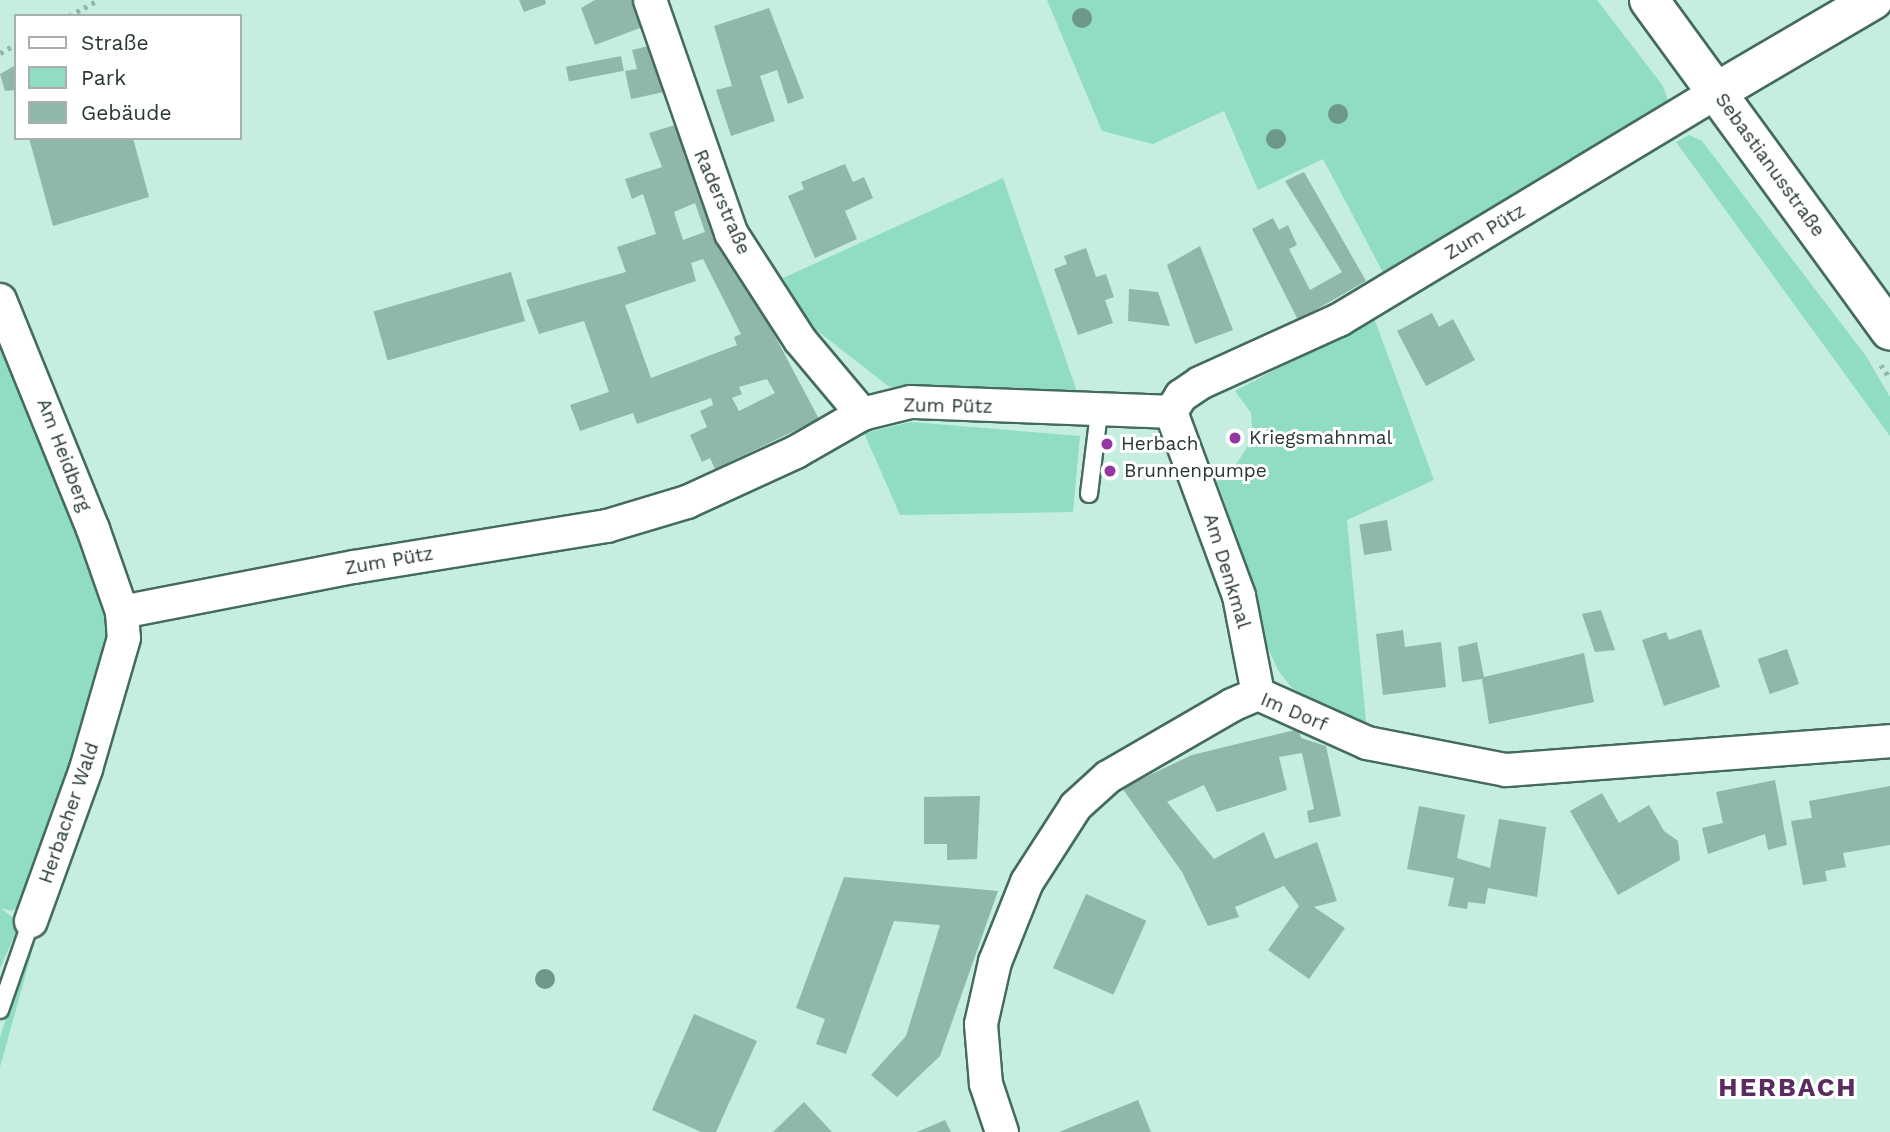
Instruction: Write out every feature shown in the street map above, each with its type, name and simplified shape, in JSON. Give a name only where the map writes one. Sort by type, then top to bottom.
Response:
[{"type":"street","name":"Raderstraße","points":[[650,0],[731,233],[800,340],[862,414]]},
{"type":"street","name":"Sebastianusstraße","points":[[1649,0],[1890,331]]},
{"type":"street","points":[[1718,92],[1873,0]]},
{"type":"street","name":"Zum Pütz","points":[[122,612],[354,566],[607,526],[738,481],[862,414],[911,402],[1099,412],[1171,412],[1181,396],[1200,383],[1339,320],[1718,92]]},
{"type":"street","name":"Am Heidberg","points":[[0,300],[59,437],[122,612]]},
{"type":"street","name":"Am Denkmal","points":[[1171,412],[1239,596],[1258,694]]},
{"type":"street","name":"Herbacher Wald","points":[[31,922],[113,681],[124,638],[122,612]]},
{"type":"street","name":"Im Dorf","points":[[1002,1132],[986,1084],[981,1024],[995,962],[1027,882],[1076,806],[1108,777],[1258,694],[1367,743],[1506,770],[1890,741]]},
{"type":"lane","points":[[1089,494],[1099,412]]},
{"type":"lane","name":"Herbacher Wald","points":[[0,1010],[31,922]]},
{"type":"path","points":[[73,14],[98,0]]},
{"type":"green space","points":[[1047,0],[1597,0],[1663,86],[1670,106],[1386,278],[1323,159],[1258,190],[1224,111],[1153,144],[1102,131]]},
{"type":"green space","points":[[1689,135],[1702,141],[1866,356],[1890,397],[1890,436],[1676,142]]},
{"type":"green space","points":[[1003,178],[1082,406],[928,397],[888,386],[806,322],[783,278]]},
{"type":"green space","points":[[1374,318],[1434,480],[1347,520],[1366,722],[1316,703],[1291,687],[1278,670],[1259,629],[1245,561],[1217,481],[1228,477],[1253,438],[1251,413],[1235,391]]},
{"type":"green space","points":[[0,336],[4,354],[15,355],[107,621],[101,684],[33,903],[11,911],[1,908],[20,924],[0,968]]},
{"type":"green space","points":[[911,422],[1080,436],[1073,512],[900,515],[864,433]]},
{"type":"green space","points":[[54,873],[0,1067],[0,1037]]},
{"type":"building","points":[[519,0],[545,0],[546,4],[524,12]]},
{"type":"building","points":[[595,0],[634,0],[640,28],[595,45],[581,8]]},
{"type":"building","points":[[769,8],[804,98],[788,104],[777,70],[760,76],[775,121],[731,136],[716,90],[732,86],[714,26]]},
{"type":"building","points":[[657,44],[669,91],[631,99],[625,71],[637,69],[632,50]]},
{"type":"building","points":[[621,56],[624,71],[569,81],[566,67]]},
{"type":"building","points":[[14,66],[14,90],[5,91],[0,74]]},
{"type":"building","points":[[678,124],[717,227],[819,419],[715,469],[710,458],[702,462],[690,435],[707,427],[700,411],[713,405],[711,398],[637,424],[633,413],[580,431],[570,405],[609,392],[584,321],[539,334],[526,300],[626,272],[617,247],[656,234],[643,194],[632,199],[625,179],[662,167],[649,133]],"holes":[[[695,203],[705,232],[683,240],[674,212]],[[703,259],[741,334],[734,337],[737,345],[651,378],[625,305],[696,281],[691,263]],[[767,379],[775,393],[739,411],[732,398],[742,394],[739,387]]]},
{"type":"building","points":[[30,140],[134,140],[149,197],[53,226]]},
{"type":"building","points":[[845,164],[853,182],[864,177],[873,198],[845,211],[857,239],[815,258],[788,196],[804,189],[801,182]]},
{"type":"building","points":[[1304,172],[1366,281],[1298,320],[1252,229],[1273,218],[1279,230],[1288,225],[1297,245],[1289,249],[1310,290],[1342,272],[1285,181]]},
{"type":"building","points":[[1200,246],[1233,330],[1195,344],[1167,265]]},
{"type":"building","points":[[1086,248],[1096,277],[1106,274],[1114,297],[1105,300],[1113,323],[1078,335],[1054,269],[1067,264],[1064,256]]},
{"type":"building","points":[[511,272],[525,321],[388,360],[374,311]]},
{"type":"building","points":[[1129,289],[1158,292],[1170,326],[1128,321]]},
{"type":"building","points":[[1432,313],[1439,327],[1453,319],[1475,360],[1426,386],[1397,331]]},
{"type":"building","points":[[1387,520],[1392,551],[1364,555],[1359,524]]},
{"type":"building","points":[[1601,610],[1615,650],[1595,652],[1582,614]]},
{"type":"building","points":[[1701,629],[1720,687],[1664,706],[1642,640],[1666,632],[1669,640]]},
{"type":"building","points":[[1403,630],[1405,647],[1441,642],[1446,687],[1383,695],[1376,634]]},
{"type":"building","points":[[1477,642],[1484,677],[1584,653],[1594,702],[1489,724],[1482,679],[1462,682],[1458,647]]},
{"type":"building","points":[[1787,649],[1799,684],[1770,694],[1758,659]]},
{"type":"building","points":[[1299,729],[1301,738],[1326,746],[1341,816],[1309,823],[1307,811],[1314,809],[1302,753],[1279,757],[1287,790],[1217,812],[1204,785],[1167,802],[1214,859],[1264,832],[1275,859],[1317,842],[1337,901],[1314,907],[1345,928],[1309,979],[1268,950],[1299,906],[1284,886],[1235,907],[1239,917],[1208,926],[1182,872],[1122,788],[1192,755]]},
{"type":"building","points":[[1775,780],[1787,845],[1768,850],[1765,834],[1708,854],[1702,828],[1723,823],[1716,792]]},
{"type":"building","points":[[1890,786],[1890,845],[1843,853],[1846,867],[1825,871],[1827,881],[1803,885],[1791,821],[1812,818],[1809,801]]},
{"type":"building","points":[[1602,793],[1619,823],[1649,805],[1664,831],[1678,841],[1680,860],[1618,895],[1570,811]]},
{"type":"building","points":[[980,796],[977,859],[947,860],[947,844],[924,844],[924,797]]},
{"type":"building","points":[[1419,806],[1465,815],[1457,858],[1490,868],[1499,819],[1546,827],[1537,897],[1488,888],[1485,904],[1468,902],[1467,909],[1448,906],[1454,878],[1407,869]]},
{"type":"building","points":[[844,877],[998,891],[940,1056],[897,1097],[871,1075],[906,1036],[940,925],[894,921],[846,1054],[816,1044],[825,1019],[796,1008]]},
{"type":"building","points":[[1086,894],[1146,921],[1113,995],[1053,968]]},
{"type":"building","points":[[694,1014],[757,1041],[716,1132],[701,1132],[652,1110]]},
{"type":"building","points":[[1138,1100],[1151,1132],[1059,1132]]},
{"type":"building","points":[[804,1102],[832,1132],[773,1132]]},
{"type":"building","points":[[945,1120],[951,1132],[917,1132]]},
{"type":"place","name":"Kriegsmahnmal","points":[[1235,438]]},
{"type":"place","name":"Herbach","points":[[1107,444]]},
{"type":"place","name":"Brunnenpumpe","points":[[1110,471]]},
{"type":"district","name":"HERBACH","points":[[1788,1088]]}]
